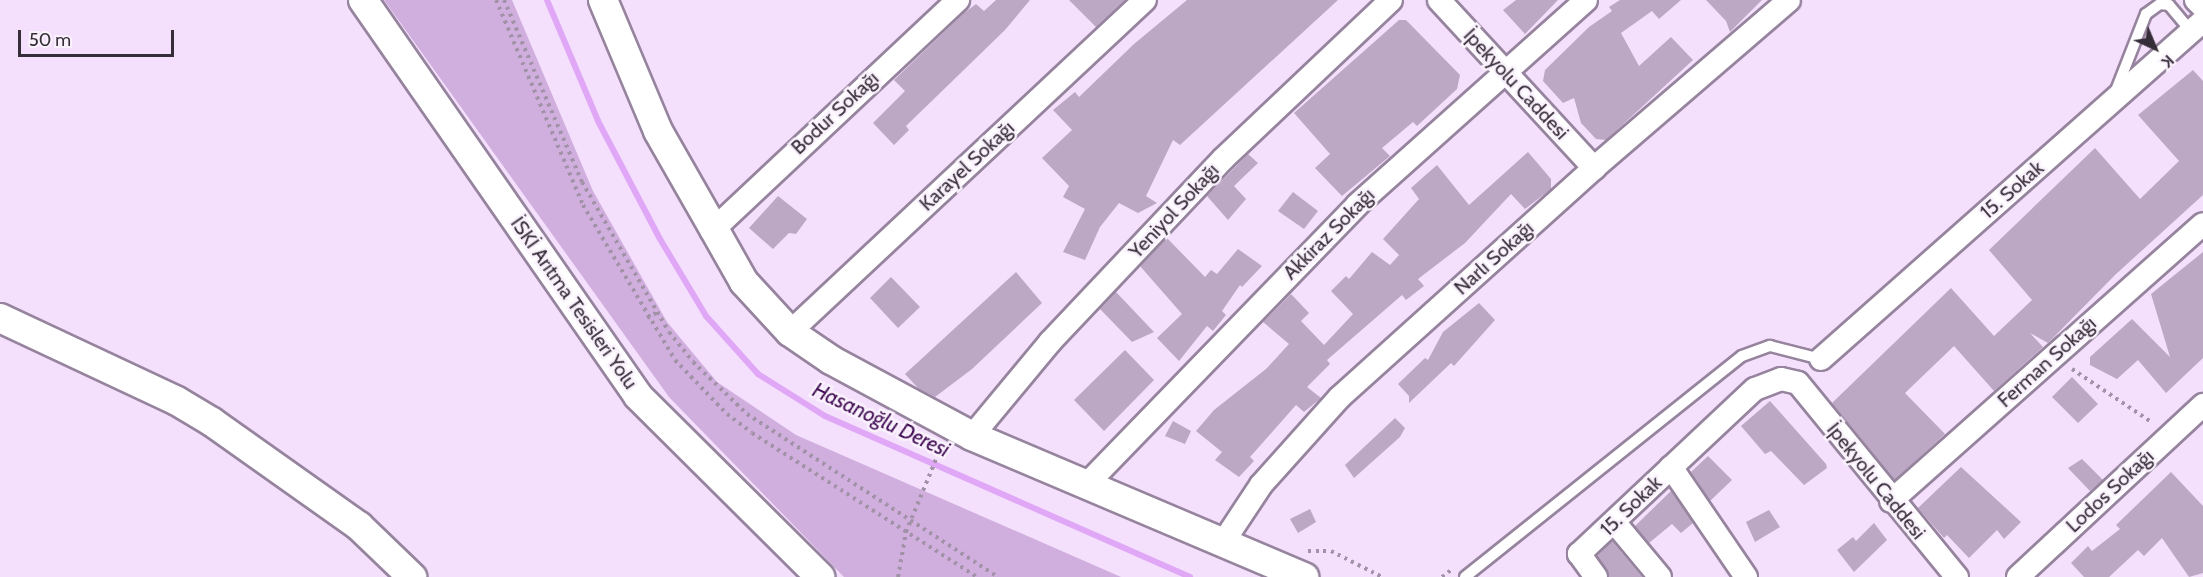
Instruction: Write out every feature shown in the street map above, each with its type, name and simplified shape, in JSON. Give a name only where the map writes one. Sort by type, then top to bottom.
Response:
[{"type":"street","name":"İSKİ Arıtma Tesisleri Yolu","points":[[363,0],[638,396],[820,577]]},
{"type":"street","points":[[603,0],[658,131],[744,282],[790,332],[831,360],[972,436],[1294,572]]},
{"type":"street","name":"Bodur Sokağı","points":[[714,230],[958,0]]},
{"type":"street","name":"Karayel Sokağı","points":[[790,332],[1145,0]]},
{"type":"street","name":"Yeniyol Sokağı","points":[[972,436],[1050,342],[1223,159],[1391,0]]},
{"type":"street","name":"İpekyolu Caddesi","points":[[1439,0],[1594,168]]},
{"type":"street","name":"Akkiraz Sokağı","points":[[1087,484],[1357,205],[1586,0]]},
{"type":"street","name":"Narlı Sokağı","points":[[1224,541],[1262,485],[1340,397],[1594,168],[1790,0]]},
{"type":"street","points":[[2196,0],[2203,7]]},
{"type":"street","name":"15. Sokak","points":[[1812,357],[2112,102],[2197,26]]},
{"type":"street","name":"Ferman Sokağı","points":[[1891,501],[2203,224]]},
{"type":"street","points":[[0,318],[177,401],[212,422],[359,526],[412,577]]},
{"type":"street","name":"15. Sokak","points":[[1596,577],[1579,554],[1615,523],[1755,389],[1781,379],[1798,383]]},
{"type":"street","name":"İpekyolu Caddesi","points":[[1798,383],[1891,501],[1956,577]]},
{"type":"street","name":"Lodos Sokağı","points":[[2018,577],[2203,405]]},
{"type":"street","points":[[1671,467],[1746,577]]},
{"type":"street","points":[[1615,523],[1660,577]]},
{"type":"lane","points":[[2112,102],[2145,14],[2160,4],[2169,5],[2197,26]]},
{"type":"lane","points":[[1465,577],[1742,356],[1770,346],[1812,357]]},
{"type":"path","points":[[496,0],[583,205],[647,318],[675,360],[727,414],[977,577]]},
{"type":"path","points":[[504,0],[582,182],[658,312],[693,362],[747,414],[998,577]]},
{"type":"path","points":[[647,318],[658,312]]},
{"type":"path","points":[[2053,356],[2171,435]]},
{"type":"path","points":[[898,577],[906,532],[942,444]]},
{"type":"path","points":[[1294,572],[1299,550],[1331,551],[1382,577]]},
{"type":"shaded area","points":[[384,0],[512,0],[593,191],[667,322],[717,382],[796,435],[1121,577],[844,577],[669,397]]},
{"type":"building","points":[[996,0],[1030,0],[1005,30],[906,126],[909,130],[894,145],[873,123],[905,91],[894,80],[964,13],[976,4],[984,11]]},
{"type":"building","points":[[1069,0],[1125,0],[1096,27]]},
{"type":"building","points":[[1187,0],[1338,0],[1180,145],[1173,140],[1146,196],[1157,203],[1138,213],[1119,203],[1100,227],[1085,260],[1063,252],[1085,209],[1063,197],[1069,186],[1042,158],[1072,130],[1053,110],[1075,92],[1079,97],[1134,44]]},
{"type":"building","points":[[1516,0],[1558,0],[1525,34],[1503,10]]},
{"type":"building","points":[[1620,0],[1681,0],[1659,19],[1652,11],[1621,33],[1639,66],[1671,37],[1693,60],[1606,140],[1596,139],[1581,123],[1574,98],[1563,103],[1543,81],[1545,70],[1589,27],[1612,11],[1609,7]]},
{"type":"building","points":[[1706,0],[1762,0],[1730,32],[1726,21]]},
{"type":"building","points":[[1399,20],[1406,20],[1460,75],[1457,89],[1417,126],[1413,122],[1382,148],[1390,156],[1342,196],[1315,168],[1330,154],[1294,113]]},
{"type":"building","points":[[2193,70],[2203,81],[2203,195],[2115,275],[2048,343],[2030,333],[2043,347],[1994,391],[1954,346],[1905,393],[1945,434],[1895,480],[1832,403],[1951,288],[1994,336],[2032,300],[1989,250],[2095,148],[2140,199],[2179,161],[2138,115]]},
{"type":"building","points":[[1528,152],[1551,179],[1551,189],[1525,209],[1511,194],[1465,243],[1418,279],[1424,286],[1406,300],[1402,295],[1327,360],[1330,364],[1307,387],[1321,398],[1304,412],[1296,405],[1250,457],[1254,461],[1239,477],[1215,460],[1222,452],[1196,431],[1214,410],[1266,369],[1289,344],[1263,322],[1291,294],[1309,313],[1301,321],[1324,345],[1353,314],[1331,291],[1346,276],[1349,279],[1372,252],[1390,265],[1399,255],[1383,239],[1419,199],[1411,188],[1437,165],[1469,205]]},
{"type":"building","points":[[1248,154],[1258,163],[1234,186],[1246,199],[1228,220],[1207,196]]},
{"type":"building","points":[[1293,192],[1318,211],[1304,229],[1278,211]]},
{"type":"building","points":[[778,196],[807,219],[796,234],[789,233],[773,249],[749,228]]},
{"type":"building","points":[[1167,238],[1205,277],[1211,270],[1217,274],[1238,249],[1262,266],[1242,287],[1240,285],[1222,311],[1226,315],[1213,331],[1207,326],[1179,361],[1157,338],[1182,314],[1140,266]]},
{"type":"building","points":[[2203,252],[2203,358],[2166,393],[2138,360],[2117,379],[2090,365],[2090,357],[2132,319],[2170,357],[2151,294]]},
{"type":"building","points":[[1016,272],[1042,303],[972,369],[935,397],[918,388],[905,374]]},
{"type":"building","points":[[891,277],[920,307],[898,328],[870,298]]},
{"type":"building","points":[[1116,292],[1154,332],[1132,342],[1100,309]]},
{"type":"building","points":[[1479,303],[1495,320],[1454,366],[1451,363],[1409,403],[1409,396],[1398,384],[1425,358],[1428,360],[1443,332]]},
{"type":"building","points":[[1125,350],[1154,380],[1104,431],[1074,400]]},
{"type":"building","points":[[2072,377],[2098,404],[2078,423],[2052,397]]},
{"type":"building","points":[[1770,401],[1826,464],[1827,468],[1804,485],[1771,451],[1765,454],[1741,426]]},
{"type":"building","points":[[1395,418],[1405,428],[1400,437],[1354,478],[1345,465]]},
{"type":"building","points":[[1173,421],[1191,431],[1185,444],[1165,436]]},
{"type":"building","points":[[1708,456],[1732,480],[1710,501],[1691,472]]},
{"type":"building","points":[[2082,459],[2103,480],[2090,491],[2068,468]]},
{"type":"building","points":[[1961,467],[2021,522],[2004,539],[1997,530],[1969,558],[1947,535],[1944,538],[1918,508]]},
{"type":"building","points":[[2171,472],[2203,506],[2203,573],[2189,577],[2162,538],[2144,556],[2138,550],[2109,577],[2084,577],[2071,563],[2088,546],[2092,551],[2120,529],[2116,525]]},
{"type":"building","points":[[1671,491],[1693,523],[1681,533],[1672,524],[1649,543],[1635,526]]},
{"type":"building","points":[[1310,509],[1316,522],[1298,533],[1290,519]]},
{"type":"building","points":[[1769,510],[1780,527],[1755,542],[1746,522]]},
{"type":"building","points":[[1874,523],[1887,540],[1854,572],[1837,550],[1853,537],[1856,541]]},
{"type":"building","points":[[1612,541],[1642,577],[1609,577],[1597,556]]},
{"type":"waterway","name":"Hasanoğlu Deresi","points":[[547,0],[598,121],[660,239],[706,316],[758,374],[825,416],[1190,577]]}]
